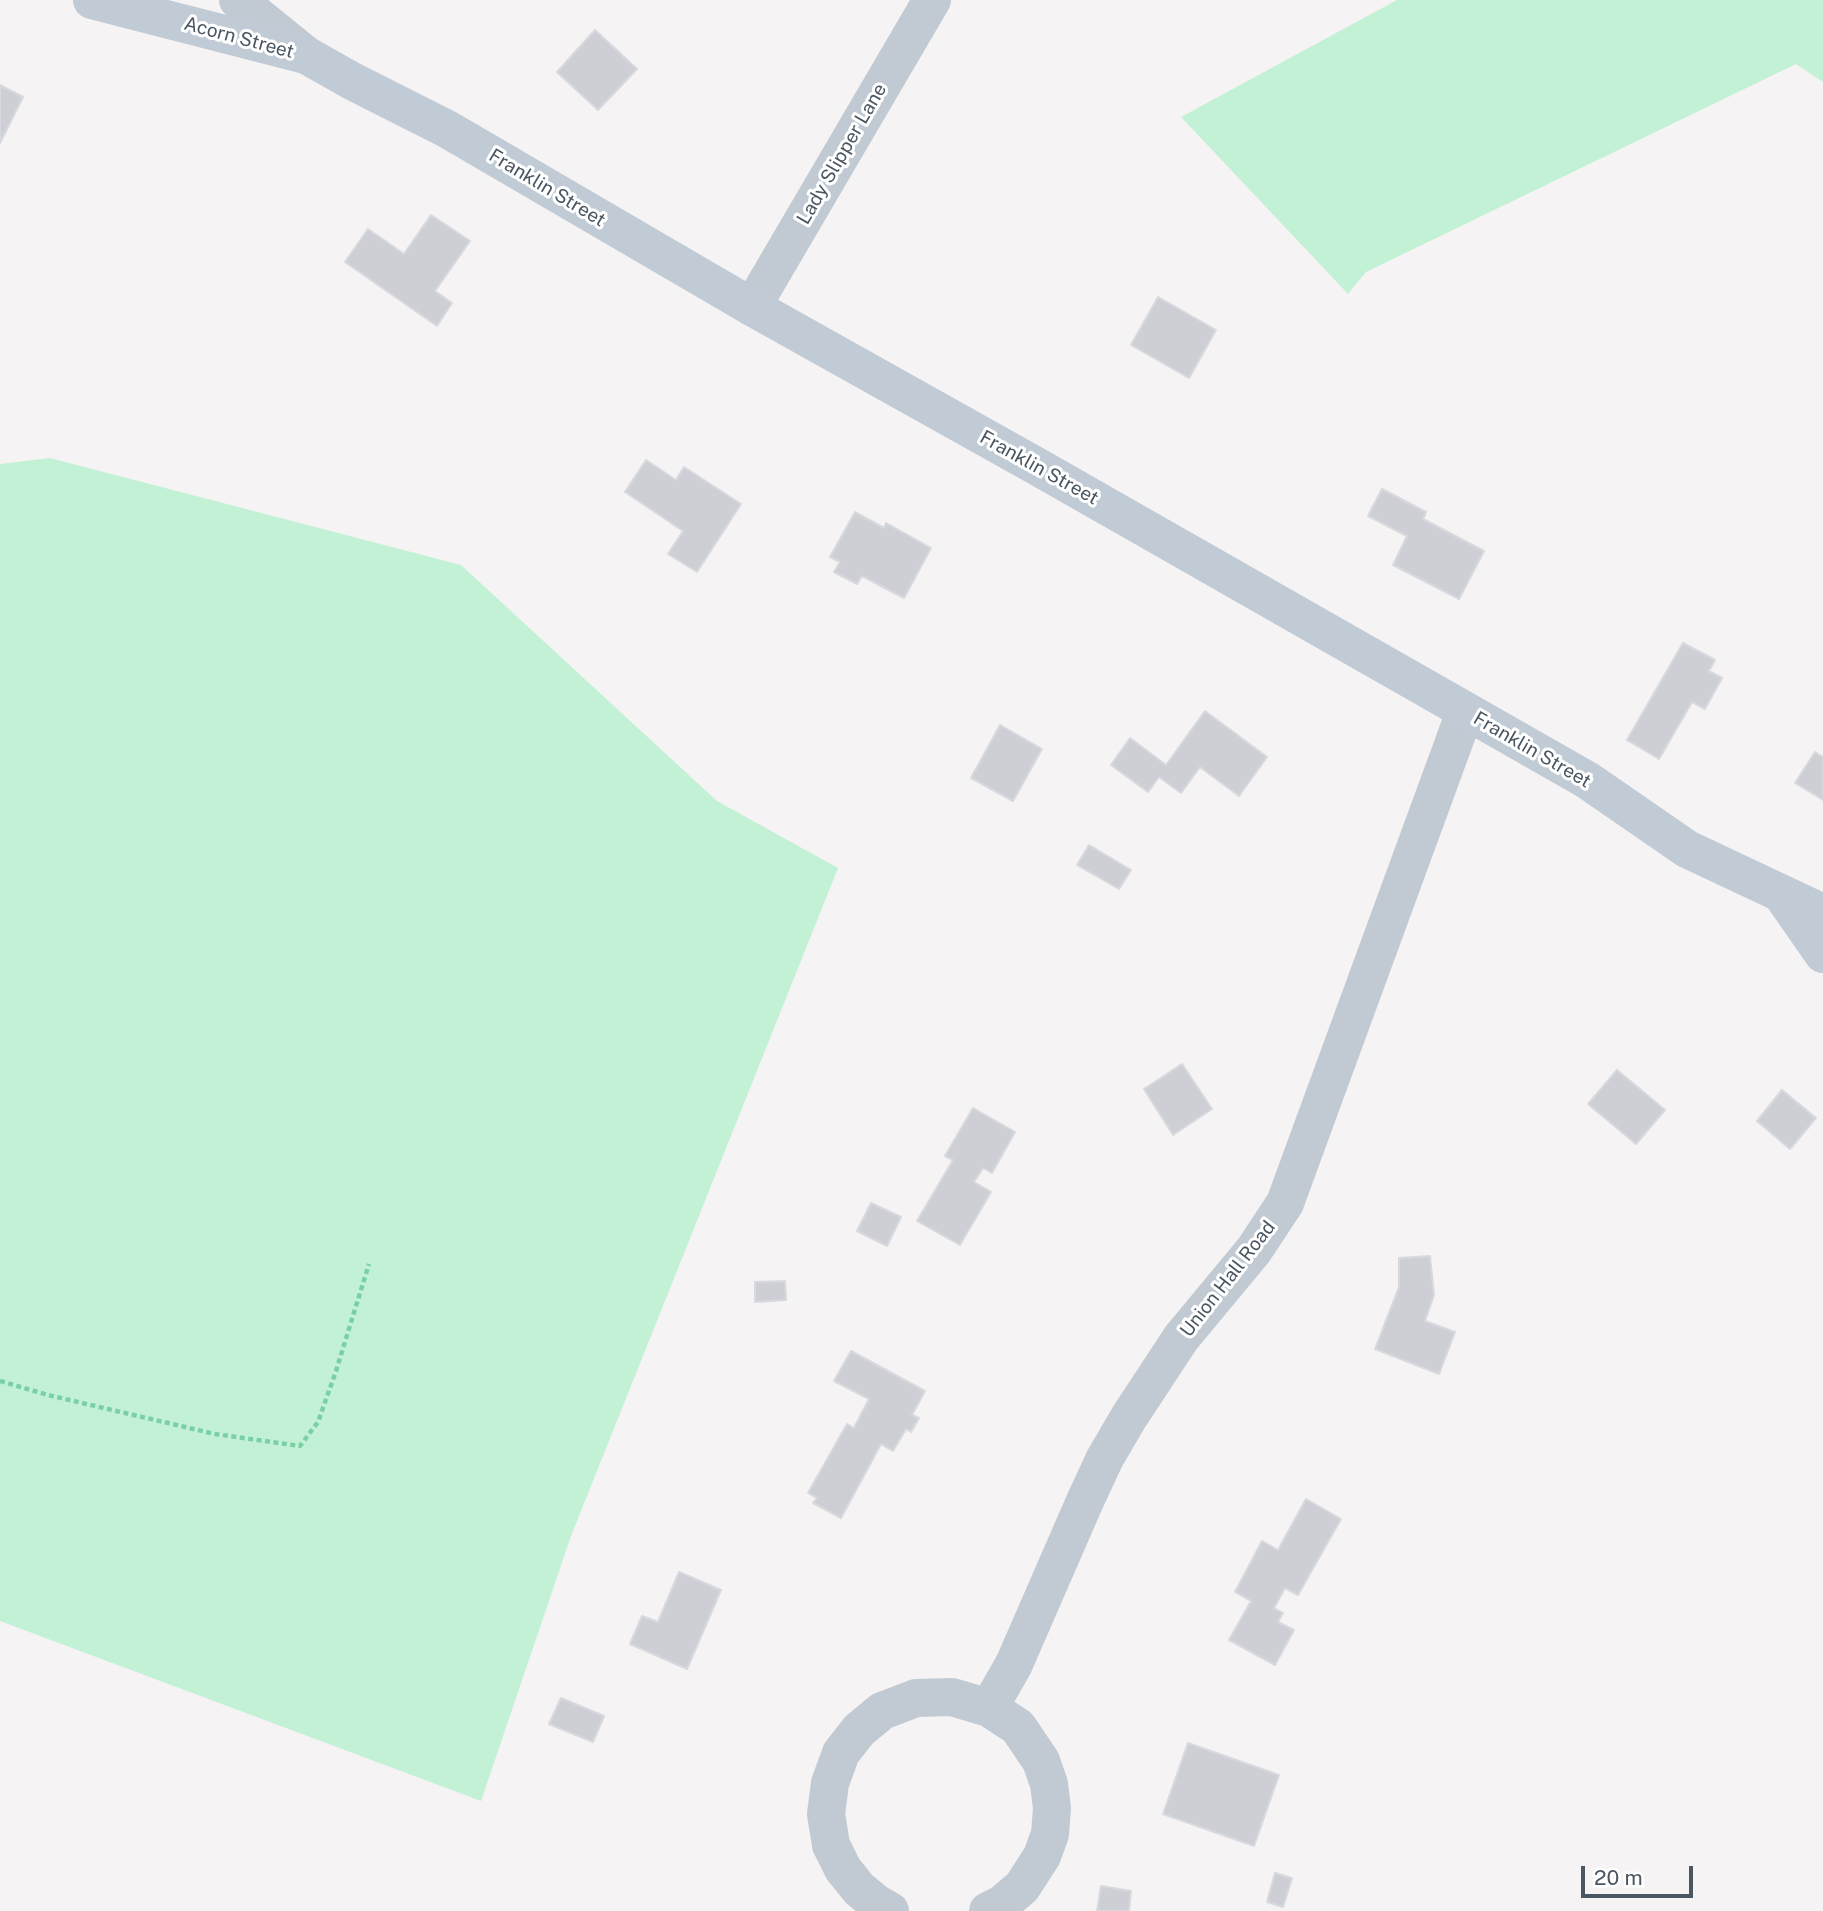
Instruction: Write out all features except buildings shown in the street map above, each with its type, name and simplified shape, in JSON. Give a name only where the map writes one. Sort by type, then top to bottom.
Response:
[{"type":"main road","name":"Acorn Street","points":[[92,0],[306,55]]},
{"type":"main road","name":"Franklin Street","points":[[306,55],[447,129],[752,307],[1587,780],[1687,849],[1782,895],[1823,954]]},
{"type":"main road","points":[[1782,895],[1823,913]]},
{"type":"street","name":"Franklin Street","points":[[238,0],[306,55]]},
{"type":"street","name":"Lady Slipper Lane","points":[[752,307],[932,0]]},
{"type":"street","name":"Union Hall Road","points":[[989,1708],[1014,1664],[1105,1458],[1129,1417],[1181,1338],[1254,1250],[1285,1203],[1465,712]]},
{"type":"street","points":[[890,1911],[859,1889],[843,1869],[831,1844],[826,1814],[830,1783],[841,1753],[859,1730],[882,1711],[916,1698],[952,1697],[989,1708],[1017,1727],[1041,1761],[1049,1784],[1052,1808],[1050,1834],[1034,1872],[1002,1904],[988,1911]]},
{"type":"path","points":[[0,1381],[48,1395],[215,1434],[300,1446],[317,1422],[336,1371],[369,1264]]},
{"type":"green space","points":[[1397,0],[1823,0],[1823,82],[1796,64],[1366,272],[1348,294],[1181,117]]},
{"type":"green space","points":[[50,458],[461,565],[717,801],[838,868],[571,1536],[481,1801],[0,1621],[0,464]]}]
